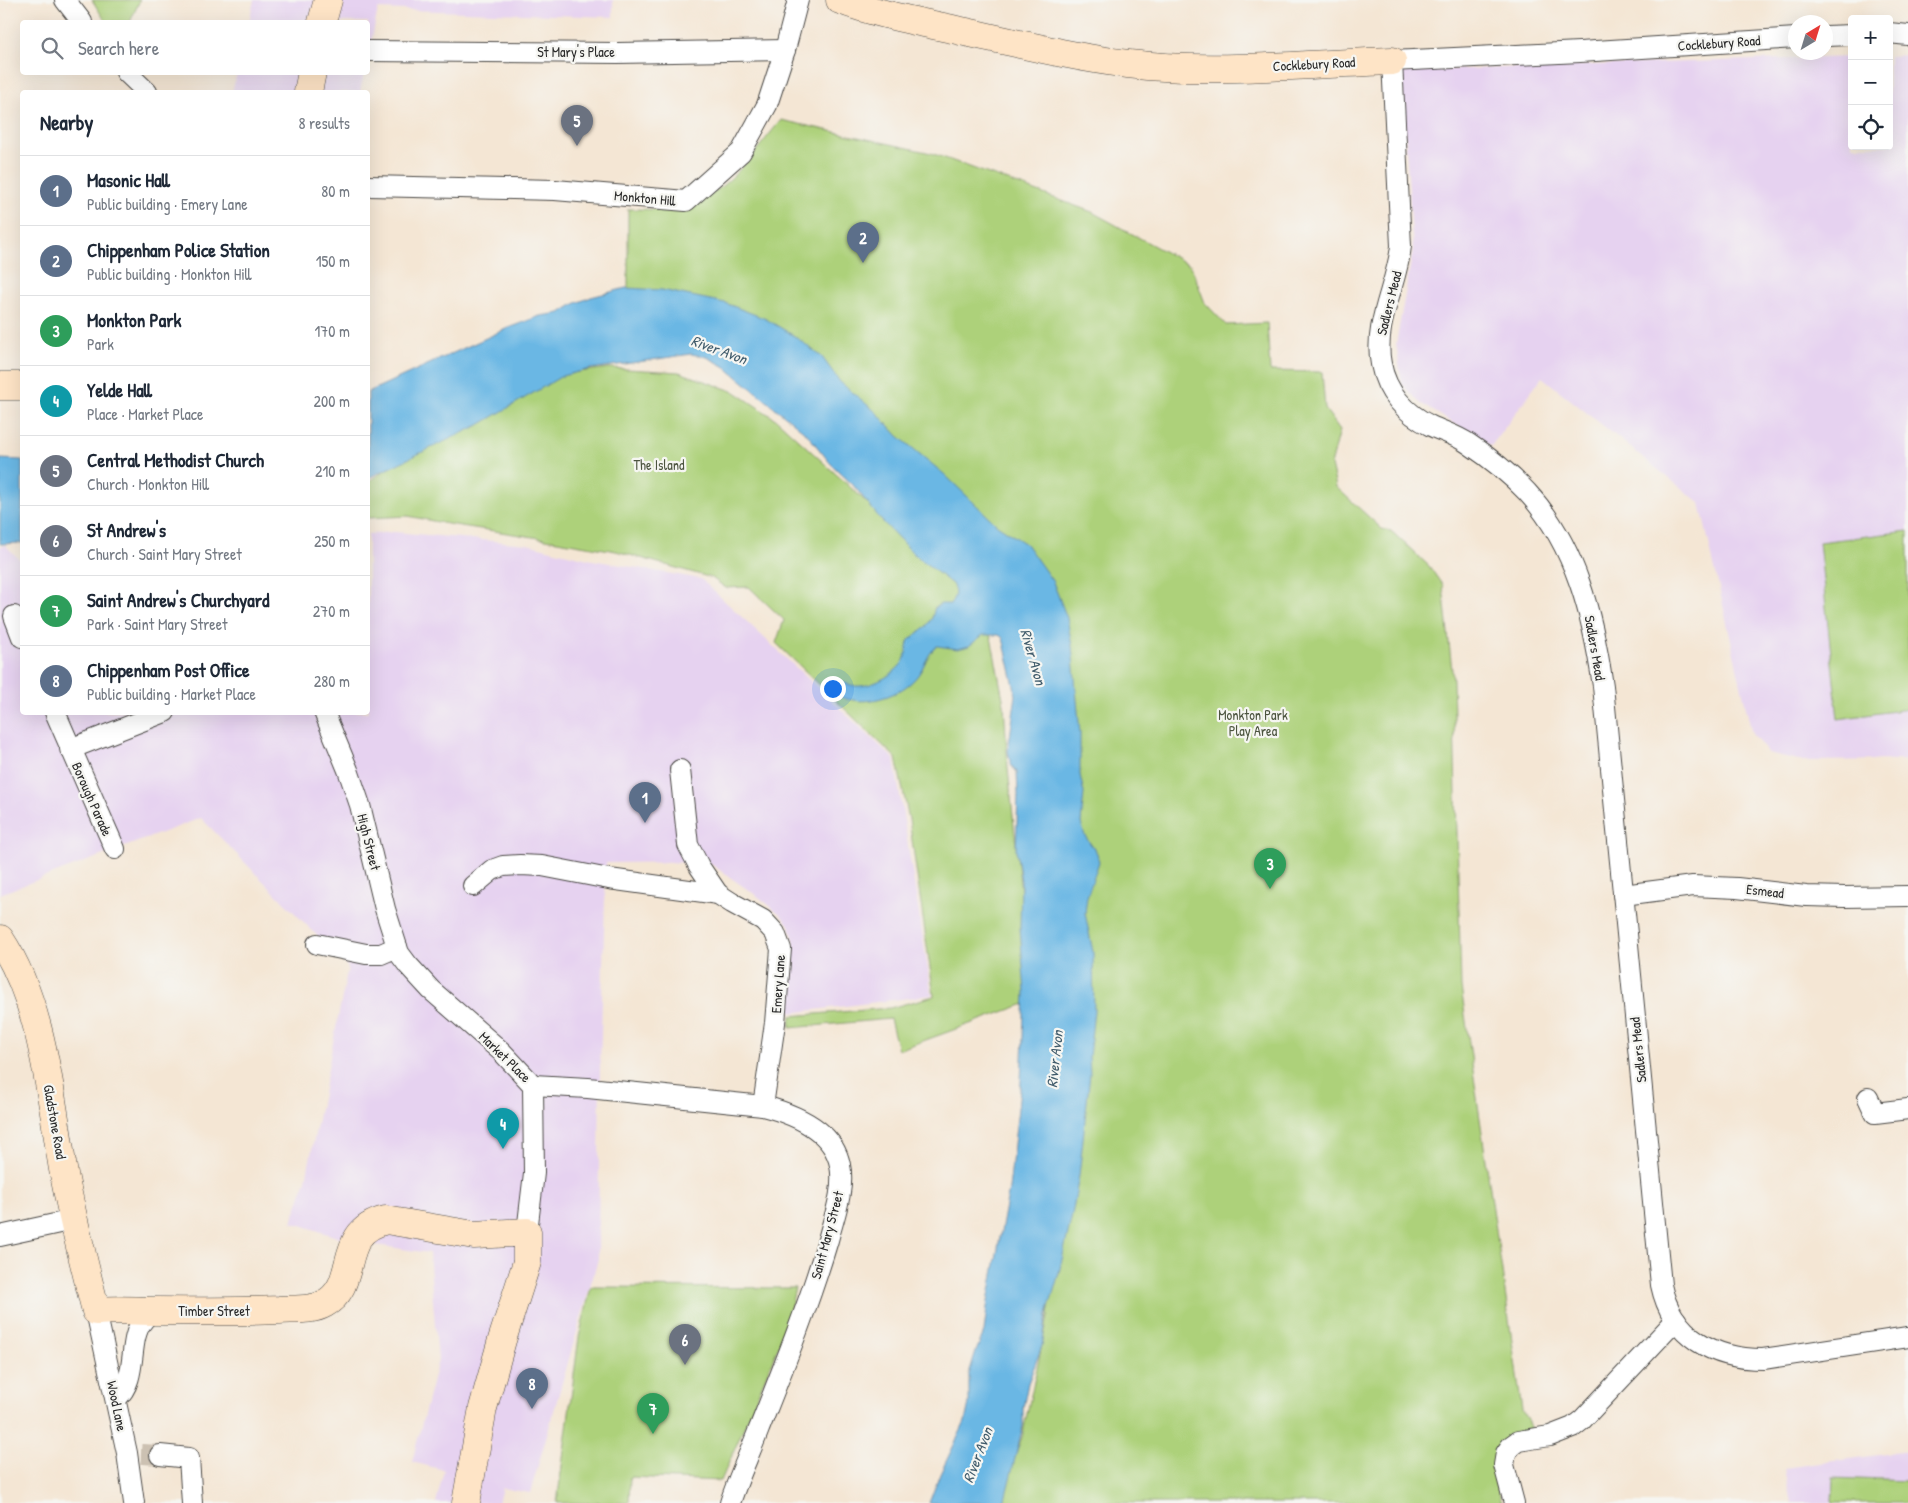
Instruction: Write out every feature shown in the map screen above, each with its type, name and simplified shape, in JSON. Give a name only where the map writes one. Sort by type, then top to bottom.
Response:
[{"type":"street","points":[[66,0],[81,20]]},
{"type":"street","points":[[323,20],[328,0]]},
{"type":"street","name":"Monkton Hill","points":[[370,186],[555,190],[686,201],[742,152],[768,105],[798,0]]},
{"type":"street","name":"Cocklebury Road","points":[[840,0],[873,11],[1062,52],[1127,64],[1178,68],[1228,68],[1580,52],[1788,39]]},
{"type":"street","points":[[1893,33],[1908,35]]},
{"type":"street","points":[[1833,36],[1848,35]]},
{"type":"street","name":"St Mary's Place","points":[[370,51],[618,53],[785,50]]},
{"type":"street","name":"Sadlers Mead","points":[[1392,61],[1401,246],[1398,268],[1380,335],[1381,365],[1396,399],[1410,413],[1430,426],[1468,443],[1511,476],[1527,491],[1552,526],[1573,565],[1589,612],[1597,650],[1607,731],[1661,1285],[1664,1296],[1676,1320],[1693,1337],[1711,1350],[1727,1356],[1763,1359],[1908,1337]]},
{"type":"street","points":[[129,75],[144,90]]},
{"type":"street","points":[[308,90],[311,75]]},
{"type":"street","points":[[0,386],[20,386]]},
{"type":"street","points":[[14,616],[20,632]]},
{"type":"street","name":"Borough Parade","points":[[56,715],[115,849]]},
{"type":"street","name":"Borough Parade","points":[[70,749],[157,715]]},
{"type":"street","name":"High Street","points":[[325,715],[360,805],[385,910],[397,947],[403,959],[412,970]]},
{"type":"street","name":"Emery Lane","points":[[680,770],[688,845],[699,866],[718,894],[732,904],[764,920],[779,941],[780,965],[775,1023],[763,1106]]},
{"type":"street","name":"Emery Lane","points":[[474,886],[492,870],[503,866],[542,866],[609,880],[718,894]]},
{"type":"street","name":"Esmead","points":[[1623,895],[1693,886],[1825,896],[1908,896]]},
{"type":"street","name":"Gladstone Road","points":[[0,939],[14,962],[36,1025],[73,1220],[96,1311]]},
{"type":"street","points":[[317,944],[366,954],[381,954],[397,947]]},
{"type":"street","name":"Market Place","points":[[412,970],[431,990],[517,1066],[533,1085],[534,1173],[527,1232],[527,1262],[498,1352],[483,1408],[466,1503]]},
{"type":"street","name":"Saint Mary Street","points":[[533,1085],[588,1088],[763,1106],[783,1111],[817,1129],[835,1152],[840,1166],[841,1188],[811,1297],[730,1503]]},
{"type":"street","points":[[1872,1114],[1908,1109]]},
{"type":"street","points":[[0,1236],[73,1220]]},
{"type":"street","name":"Timber Street","points":[[96,1311],[253,1311],[320,1307],[336,1296],[342,1285],[354,1243],[362,1233],[378,1222],[391,1220],[474,1236],[527,1232]]},
{"type":"street","name":"Wood Lane","points":[[96,1311],[116,1399],[143,1454],[134,1503]]},
{"type":"street","points":[[116,1399],[127,1385],[139,1328],[144,1319],[154,1311]]},
{"type":"street","points":[[1514,1503],[1504,1465],[1506,1453],[1511,1446],[1525,1439],[1550,1436],[1561,1432],[1582,1420],[1676,1320]]},
{"type":"street","points":[[143,1454],[189,1458],[192,1503]]},
{"type":"shaded area","points":[[254,0],[613,0],[613,17],[378,9],[370,47],[370,20],[249,20]]},
{"type":"shaded area","points":[[1908,55],[1908,760],[1803,761],[1768,753],[1752,734],[1700,503],[1542,377],[1491,446],[1420,403],[1402,384],[1396,344],[1413,250],[1401,71],[1788,59],[1833,60],[1833,58],[1848,57],[1848,150],[1893,150],[1893,56]]},
{"type":"shaded area","points":[[236,75],[364,75],[360,90],[233,90]]},
{"type":"shaded area","points":[[394,532],[527,544],[592,560],[701,579],[894,759],[932,995],[790,1013],[794,940],[789,925],[780,914],[708,862],[606,863],[600,1069],[598,1259],[530,1493],[502,1488],[498,1503],[436,1503],[444,1470],[412,1462],[438,1360],[429,1253],[349,1241],[292,1222],[306,1180],[348,967],[201,818],[0,894],[0,547],[5,545],[20,560],[20,715],[370,715],[370,534]]},
{"type":"shaded area","points":[[1908,1451],[1908,1503],[1791,1503],[1784,1468]]},
{"type":"green space","points":[[92,0],[140,0],[131,20],[105,20]]},
{"type":"green space","name":"Monkton Park Play Area","points":[[781,120],[931,153],[1092,212],[1191,266],[1205,303],[1226,325],[1267,323],[1270,371],[1322,372],[1325,409],[1340,430],[1331,465],[1336,487],[1382,529],[1391,531],[1429,566],[1443,586],[1453,680],[1461,987],[1522,1410],[1531,1429],[1496,1466],[1496,1483],[1502,1503],[997,1503],[1022,1437],[1048,1317],[1085,979],[1052,585],[628,296],[628,209],[672,209],[701,200],[727,182],[739,170]]},
{"type":"green space","name":"The Island","points":[[609,368],[679,372],[735,392],[777,420],[969,596],[991,637],[1004,704],[1008,769],[1027,949],[1025,1004],[898,1050],[890,1019],[790,1028],[791,1016],[890,1008],[934,996],[909,819],[896,758],[776,643],[784,620],[749,587],[726,588],[712,578],[616,551],[408,516],[370,518],[370,481],[405,453],[540,377]]},
{"type":"green space","points":[[1908,531],[1908,709],[1838,719],[1819,542]]},
{"type":"green space","points":[[591,1287],[795,1288],[786,1329],[721,1481],[630,1477],[629,1503],[557,1503],[579,1337]]},
{"type":"green space","points":[[1833,1478],[1908,1481],[1908,1503],[1832,1503]]},
{"type":"water","name":"River Avon","points":[[626,288],[662,290],[725,303],[766,319],[796,337],[822,357],[840,382],[876,412],[898,436],[944,474],[997,525],[1026,544],[1053,582],[1067,618],[1072,646],[1080,733],[1080,775],[1084,793],[1081,823],[1085,836],[1097,853],[1099,862],[1087,897],[1085,913],[1093,952],[1094,1011],[1089,1057],[1090,1074],[1079,1176],[1072,1215],[1059,1273],[1047,1314],[1042,1346],[1028,1383],[1023,1408],[1023,1426],[1004,1503],[929,1503],[940,1474],[965,1422],[969,1403],[969,1374],[984,1332],[1009,1189],[1021,1081],[1025,993],[1020,928],[1021,881],[1016,850],[1018,794],[1017,772],[1011,765],[1008,751],[1016,695],[1003,638],[999,635],[983,635],[969,646],[958,649],[937,646],[912,681],[897,692],[879,699],[861,701],[849,699],[838,696],[831,691],[827,685],[831,682],[838,681],[862,686],[882,679],[899,667],[904,660],[909,640],[925,628],[932,618],[935,607],[941,604],[950,604],[955,594],[954,587],[914,554],[882,521],[853,485],[831,464],[807,434],[724,366],[707,357],[691,354],[591,369],[562,376],[479,425],[370,477],[370,391],[508,328],[540,316],[560,313],[574,304],[591,297]]},
{"type":"water","points":[[0,459],[20,460],[20,543],[0,544]]},
{"type":"tunnel","points":[[141,1454],[160,1455]]},
{"type":"place","name":"Central Methodist Church","points":[[577,146]]},
{"type":"place","name":"Chippenham Police Station","points":[[863,263]]},
{"type":"place","name":"Masonic Hall","points":[[645,823]]},
{"type":"place","name":"Monkton Park","points":[[1270,889]]},
{"type":"place","name":"Yelde Hall","points":[[503,1149]]},
{"type":"place","name":"St Andrew's","points":[[685,1365]]},
{"type":"place","name":"Chippenham Post Office","points":[[532,1409]]},
{"type":"place","name":"Saint Andrew's Churchyard","points":[[653,1434]]}]
